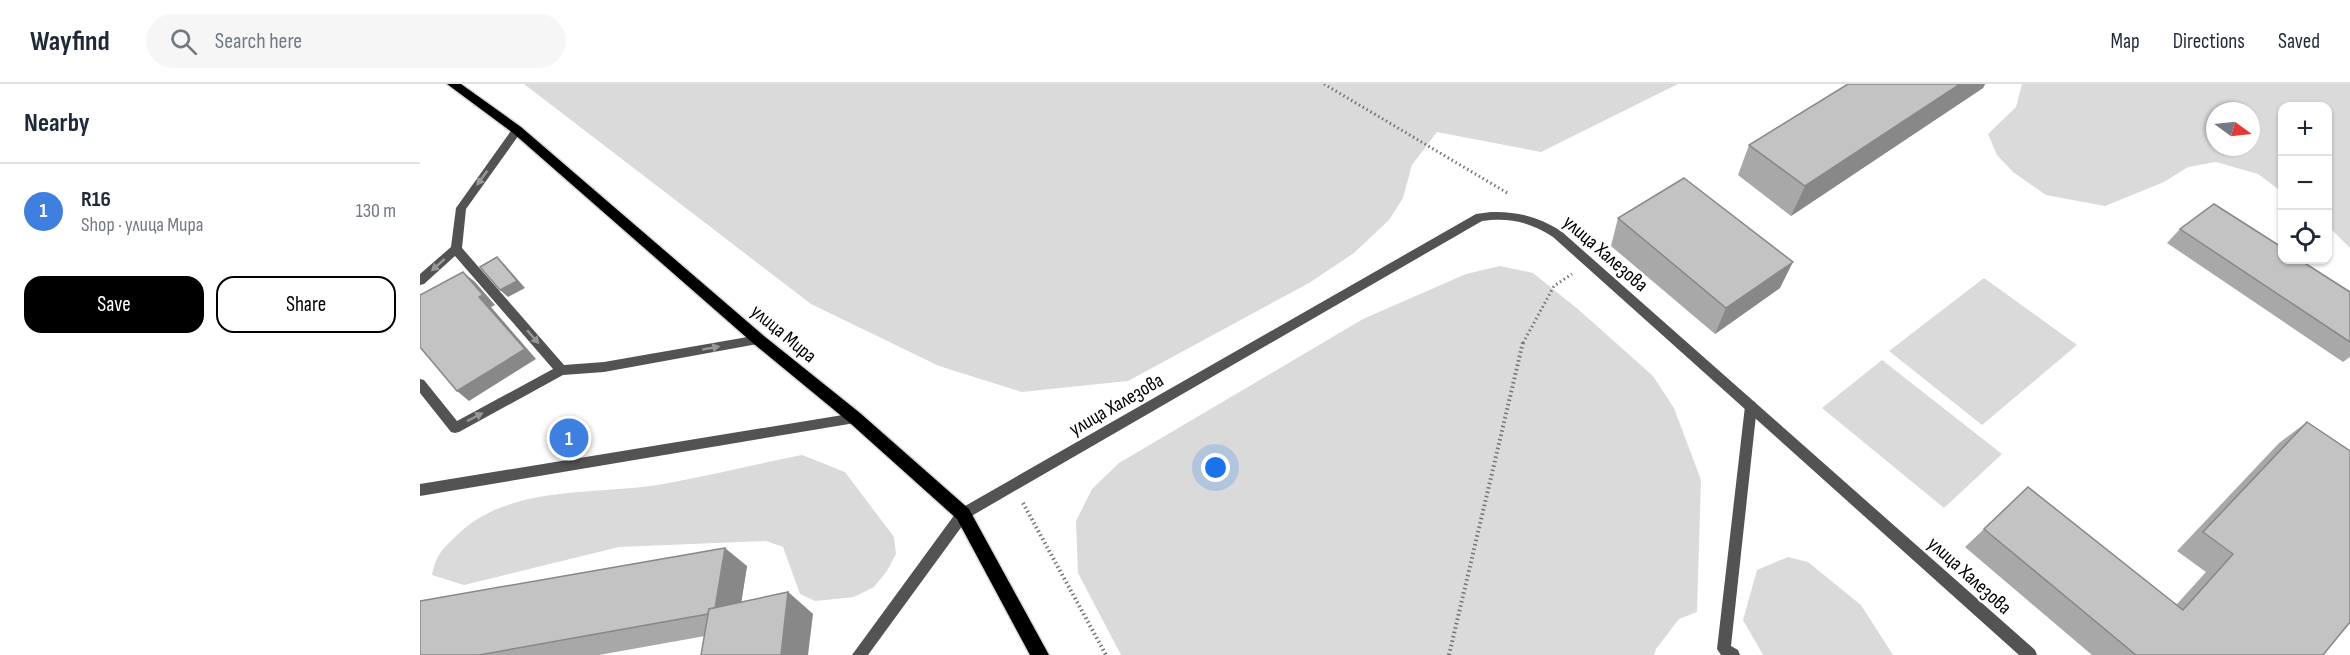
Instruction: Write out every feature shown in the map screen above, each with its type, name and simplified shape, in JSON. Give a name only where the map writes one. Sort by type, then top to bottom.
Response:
[{"type":"main road","name":"улица Мира","points":[[453,84],[517,130],[759,340],[855,418],[963,514],[1040,655]]},
{"type":"street","points":[[420,281],[456,249],[460,208],[517,130]]},
{"type":"street","name":"улица Халезова","points":[[963,514],[1480,217],[1506,214],[1535,221],[1557,234],[2030,655]]},
{"type":"street","points":[[456,249],[561,370]]},
{"type":"street","points":[[420,384],[454,428],[561,370],[604,368],[759,340]]},
{"type":"street","points":[[1733,655],[1724,649],[1751,406]]},
{"type":"street","points":[[420,490],[855,418]]},
{"type":"street","points":[[859,655],[963,514]]},
{"type":"path","points":[[1324,84],[1517,198]]},
{"type":"path","points":[[1449,655],[1524,337],[1554,286],[1589,262]]},
{"type":"path","points":[[1013,486],[1106,655]]},
{"type":"shaded area","points":[[524,84],[1678,84],[1541,152],[1437,132],[1412,165],[1403,198],[1389,220],[1354,253],[1309,283],[1128,381],[1022,392],[939,366],[811,304]]},
{"type":"shaded area","points":[[2022,84],[2350,84],[2350,248],[2332,230],[2332,102],[2278,102],[2278,189],[2258,174],[2216,162],[2188,167],[2164,182],[2105,206],[2046,195],[2013,172],[1997,155],[1988,134],[2016,107]]},
{"type":"shaded area","points":[[1500,266],[1533,273],[1579,310],[1653,376],[1674,408],[1701,480],[1697,612],[1679,619],[1654,655],[1121,655],[1078,573],[1076,521],[1092,489],[1119,463],[1363,319],[1466,274]]},
{"type":"shaded area","points":[[1984,278],[2077,345],[1982,425],[1889,351]]},
{"type":"shaded area","points":[[1882,360],[2002,454],[1944,508],[1822,408]]},
{"type":"shaded area","points":[[802,455],[845,472],[894,537],[896,554],[887,571],[874,587],[854,597],[815,601],[800,594],[783,547],[766,541],[619,547],[464,585],[432,575],[440,554],[455,537],[476,520],[500,508],[553,495],[663,484]]},
{"type":"shaded area","points":[[1788,557],[1808,562],[1861,605],[1893,655],[1763,655],[1743,620],[1757,570]]},
{"type":"building","points":[[1848,84],[1960,84],[1805,186],[1749,145]]},
{"type":"building","points":[[1684,178],[1793,262],[1726,308],[1618,218]]},
{"type":"building","points":[[2214,204],[2278,245],[2278,264],[2306,264],[2350,292],[2350,342],[2180,229]]},
{"type":"building","points":[[497,257],[517,281],[500,290],[480,267]]},
{"type":"building","points":[[463,272],[483,295],[479,297],[525,349],[457,391],[420,347],[420,295]]},
{"type":"building","points":[[2307,422],[2350,451],[2350,622],[2323,655],[2136,655],[1984,529],[2028,487],[2183,610],[2233,554],[2203,532]]},
{"type":"building","points":[[725,548],[715,608],[709,609],[708,614],[479,655],[420,655],[420,601]]},
{"type":"building","points":[[788,592],[781,655],[701,655],[709,609]]},
{"type":"place","name":"R16","points":[[569,438]]}]
